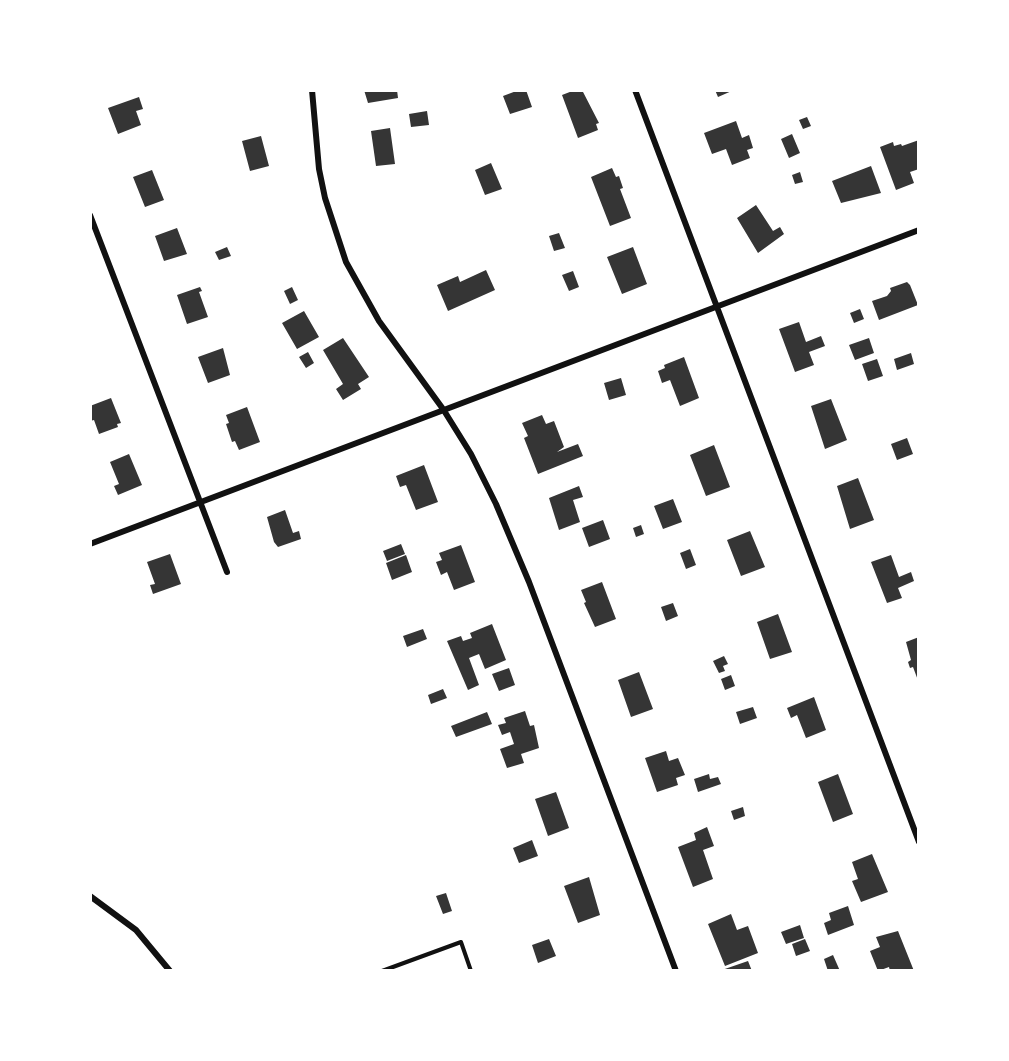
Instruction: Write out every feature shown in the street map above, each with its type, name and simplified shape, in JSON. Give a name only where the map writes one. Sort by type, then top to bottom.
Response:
[{"type":"street","points":[[312,90],[319,169],[325,198],[346,262],[379,321],[443,409],[471,454],[529,582],[676,971]]},
{"type":"street","points":[[635,90],[919,842]]},
{"type":"street","points":[[90,215],[227,572]]},
{"type":"street","points":[[90,544],[919,230]]},
{"type":"street","points":[[90,896],[136,930],[170,971]]},
{"type":"lane","points":[[382,971],[461,942],[471,971]]},
{"type":"building","points":[[364,90],[397,90],[398,98],[368,103]]},
{"type":"building","points":[[526,90],[532,107],[510,114],[503,96]]},
{"type":"building","points":[[582,90],[599,123],[596,124],[598,130],[578,138],[562,95]]},
{"type":"building","points":[[715,90],[734,90],[718,97]]},
{"type":"building","points":[[139,97],[143,109],[136,111],[141,125],[118,134],[108,108]]},
{"type":"building","points":[[427,111],[429,125],[411,127],[409,114]]},
{"type":"building","points":[[807,117],[811,126],[803,129],[799,120]]},
{"type":"building","points":[[736,121],[742,138],[749,135],[753,148],[747,150],[750,158],[732,165],[726,149],[712,154],[704,133]]},
{"type":"building","points":[[390,128],[395,164],[376,166],[371,131]]},
{"type":"building","points":[[792,134],[800,153],[789,158],[781,139]]},
{"type":"building","points":[[261,136],[269,166],[250,171],[242,141]]},
{"type":"building","points":[[919,140],[919,169],[910,172],[914,183],[896,190],[880,147],[893,142],[894,146],[901,144],[902,146]]},
{"type":"building","points":[[491,163],[502,189],[485,195],[475,170]]},
{"type":"building","points":[[871,166],[881,193],[841,203],[832,181]]},
{"type":"building","points":[[612,168],[616,177],[619,176],[623,188],[620,189],[631,218],[610,226],[591,177]]},
{"type":"building","points":[[152,170],[164,200],[145,207],[133,177]]},
{"type":"building","points":[[800,172],[803,182],[795,184],[792,175]]},
{"type":"building","points":[[756,205],[773,231],[780,227],[784,234],[758,253],[737,218]]},
{"type":"building","points":[[177,228],[187,254],[164,261],[155,236]]},
{"type":"building","points":[[559,233],[565,248],[554,251],[549,236]]},
{"type":"building","points":[[227,247],[231,256],[219,260],[215,252]]},
{"type":"building","points":[[633,247],[647,284],[622,294],[607,257]]},
{"type":"building","points":[[486,270],[495,290],[448,311],[437,285],[458,276],[460,282]]},
{"type":"building","points":[[573,271],[579,287],[569,291],[562,275]]},
{"type":"building","points":[[907,282],[918,305],[879,320],[872,301],[887,296],[891,291],[890,288]]},
{"type":"building","points":[[200,287],[202,291],[199,292],[208,317],[187,324],[177,295]]},
{"type":"building","points":[[292,287],[298,300],[290,304],[284,291]]},
{"type":"building","points":[[860,309],[864,319],[854,323],[850,313]]},
{"type":"building","points":[[304,311],[319,337],[297,349],[282,323]]},
{"type":"building","points":[[799,322],[806,342],[821,336],[825,346],[809,352],[814,365],[795,372],[779,329]]},
{"type":"building","points":[[343,338],[369,377],[358,384],[361,389],[343,400],[336,389],[343,384],[323,350]]},
{"type":"building","points":[[869,338],[874,353],[855,360],[849,345]]},
{"type":"building","points":[[223,348],[230,375],[208,383],[198,357]]},
{"type":"building","points":[[308,352],[314,363],[306,368],[299,357]]},
{"type":"building","points":[[911,353],[914,364],[897,370],[894,359]]},
{"type":"building","points":[[684,357],[699,398],[680,406],[670,380],[662,383],[658,371],[665,368],[664,365]]},
{"type":"building","points":[[877,359],[883,376],[868,381],[862,364]]},
{"type":"building","points":[[621,378],[626,395],[609,400],[604,383]]},
{"type":"building","points":[[111,398],[121,423],[117,424],[118,427],[99,434],[94,420],[90,421],[90,406]]},
{"type":"building","points":[[831,399],[847,440],[825,449],[811,406]]},
{"type":"building","points":[[247,407],[260,442],[239,450],[235,441],[232,442],[226,424],[229,423],[226,415]]},
{"type":"building","points":[[542,415],[546,424],[554,421],[564,447],[557,452],[578,444],[583,456],[538,474],[524,438],[528,436],[522,423]]},
{"type":"building","points":[[907,438],[913,454],[897,460],[891,444]]},
{"type":"building","points":[[714,445],[730,487],[706,496],[690,455]]},
{"type":"building","points":[[129,454],[142,485],[118,495],[114,486],[119,484],[110,462]]},
{"type":"building","points":[[424,465],[438,502],[416,510],[406,485],[400,487],[396,476]]},
{"type":"building","points":[[858,478],[874,520],[850,529],[837,486]]},
{"type":"building","points":[[579,486],[583,497],[573,500],[580,522],[559,530],[549,498]]},
{"type":"building","points":[[673,499],[682,522],[663,529],[654,506]]},
{"type":"building","points":[[285,510],[293,533],[299,531],[301,539],[278,547],[274,542],[267,517]]},
{"type":"building","points":[[603,520],[610,539],[589,547],[582,528]]},
{"type":"building","points":[[641,525],[644,534],[636,537],[633,528]]},
{"type":"building","points":[[750,531],[765,567],[741,576],[727,540]]},
{"type":"building","points":[[401,544],[405,554],[387,561],[383,551]]},
{"type":"building","points":[[461,545],[475,582],[454,590],[447,572],[441,575],[436,562],[442,560],[439,553]]},
{"type":"building","points":[[690,549],[696,565],[686,569],[680,553]]},
{"type":"building","points":[[170,554],[181,584],[153,594],[150,585],[155,584],[147,562]]},
{"type":"building","points":[[406,555],[412,572],[392,580],[386,563]]},
{"type":"building","points":[[891,555],[899,577],[911,572],[914,581],[898,588],[902,598],[887,603],[871,562]]},
{"type":"building","points":[[602,582],[616,619],[595,627],[581,590]]},
{"type":"building","points":[[673,603],[678,616],[666,621],[661,607]]},
{"type":"building","points":[[778,614],[792,652],[770,659],[757,622]]},
{"type":"building","points":[[492,624],[506,660],[485,669],[479,654],[469,658],[479,685],[468,690],[447,641],[461,636],[463,641],[472,638],[470,633]]},
{"type":"building","points":[[423,629],[427,639],[407,647],[403,636]]},
{"type":"building","points":[[919,637],[919,683],[913,667],[910,668],[908,662],[911,660],[906,642]]},
{"type":"building","points":[[724,656],[728,664],[723,666],[725,671],[719,673],[713,661]]},
{"type":"building","points":[[509,668],[515,685],[499,691],[492,674]]},
{"type":"building","points":[[639,672],[653,709],[631,717],[618,680]]},
{"type":"building","points":[[731,675],[735,686],[725,690],[721,679]]},
{"type":"building","points":[[443,689],[447,698],[431,704],[428,695]]},
{"type":"building","points":[[814,697],[826,730],[806,738],[797,715],[791,718],[787,708]]},
{"type":"building","points":[[753,707],[757,718],[740,724],[736,712]]},
{"type":"building","points":[[525,711],[530,726],[534,725],[539,748],[521,754],[524,763],[507,768],[500,749],[514,744],[510,732],[502,735],[498,725],[506,723],[504,718]]},
{"type":"building","points":[[487,712],[492,724],[456,737],[451,726]]},
{"type":"building","points":[[666,751],[669,761],[678,758],[685,775],[676,778],[678,785],[657,792],[645,758]]},
{"type":"building","points":[[709,774],[710,779],[718,777],[721,784],[698,792],[694,779]]},
{"type":"building","points":[[838,774],[853,814],[833,822],[818,782]]},
{"type":"building","points":[[556,792],[569,828],[548,836],[535,799]]},
{"type":"building","points":[[743,807],[745,816],[734,820],[731,811]]},
{"type":"building","points":[[707,827],[714,846],[703,850],[713,879],[693,887],[678,847],[696,840],[694,833]]},
{"type":"building","points":[[532,840],[538,856],[519,863],[513,848]]},
{"type":"building","points":[[872,854],[888,892],[861,902],[852,881],[858,879],[852,862]]},
{"type":"building","points":[[589,877],[600,915],[578,923],[564,886]]},
{"type":"building","points":[[446,893],[452,911],[443,914],[436,896]]},
{"type":"building","points":[[848,906],[854,925],[828,935],[824,923],[831,920],[829,913]]},
{"type":"building","points":[[731,914],[737,930],[748,926],[758,953],[725,966],[708,924]]},
{"type":"building","points":[[800,925],[804,938],[786,944],[781,932]]},
{"type":"building","points":[[898,931],[914,971],[890,971],[889,967],[878,971],[870,951],[880,947],[876,937]]},
{"type":"building","points":[[549,939],[556,956],[538,963],[532,945]]},
{"type":"building","points":[[805,939],[810,951],[796,956],[792,944]]},
{"type":"building","points":[[833,955],[840,971],[828,971],[824,959]]},
{"type":"building","points":[[748,961],[752,971],[719,971]]}]
